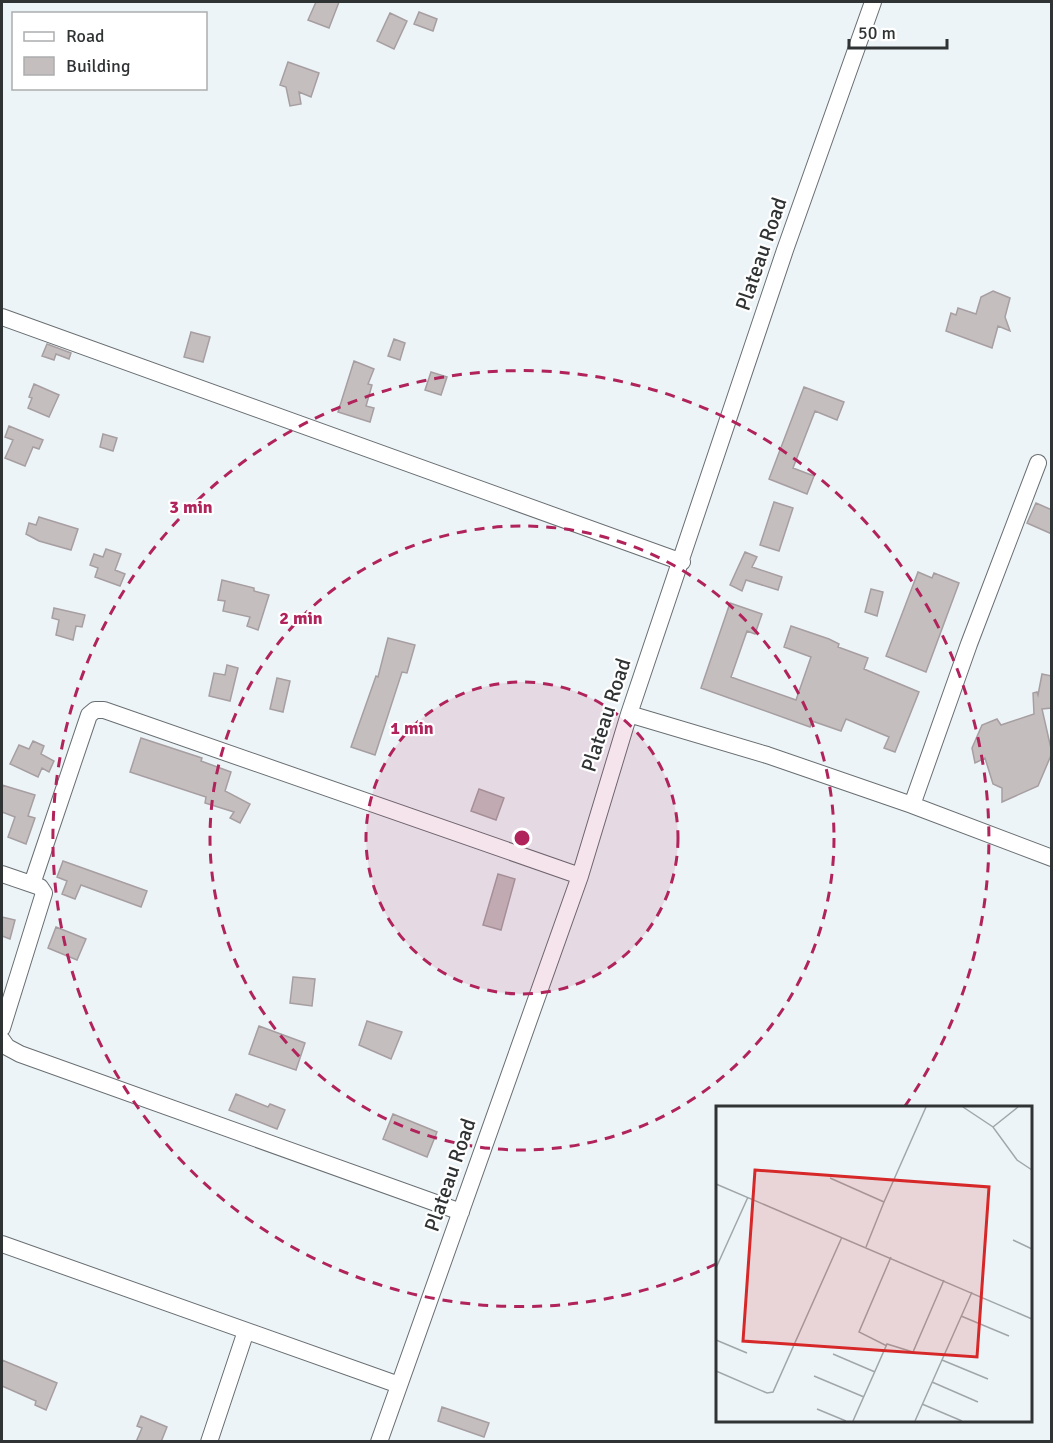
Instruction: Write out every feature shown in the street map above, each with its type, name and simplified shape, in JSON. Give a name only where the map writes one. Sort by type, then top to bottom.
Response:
[{"type":"street","name":"Plateau Road","points":[[379,1442],[580,876],[629,714],[785,250],[873,2]]},
{"type":"street","points":[[2,317],[682,562]]},
{"type":"street","points":[[912,805],[1038,463]]},
{"type":"street","points":[[32,884],[89,715],[95,710],[104,710],[580,876]]},
{"type":"street","points":[[629,714],[779,759],[912,805],[1052,858]]},
{"type":"street","points":[[2,873],[43,890],[43,900],[2,1028]]},
{"type":"street","points":[[2,1040],[7,1047],[20,1054],[461,1212]]},
{"type":"street","points":[[2,1244],[399,1385]]},
{"type":"street","points":[[208,1442],[246,1331]]},
{"type":"building","points":[[316,2],[339,2],[329,28],[308,20]]},
{"type":"building","points":[[419,12],[437,19],[433,31],[414,24]]},
{"type":"building","points":[[390,13],[407,21],[394,49],[377,41]]},
{"type":"building","points":[[288,62],[319,73],[311,97],[299,92],[301,104],[290,106],[286,87],[280,85]]},
{"type":"building","points":[[993,291],[1010,298],[1005,317],[1010,331],[998,326],[992,348],[946,331],[951,313],[956,315],[958,308],[976,314],[981,297]]},
{"type":"building","points":[[191,332],[210,337],[203,362],[184,357]]},
{"type":"building","points":[[394,339],[405,343],[400,360],[388,356]]},
{"type":"building","points":[[47,344],[71,353],[69,359],[56,354],[54,360],[42,356]]},
{"type":"building","points":[[354,361],[374,369],[368,384],[372,385],[366,406],[374,408],[370,422],[338,412]]},
{"type":"building","points":[[431,372],[447,377],[441,395],[425,390]]},
{"type":"building","points":[[34,384],[59,395],[49,417],[28,408]]},
{"type":"building","points":[[804,387],[844,402],[837,420],[815,411],[793,468],[814,476],[807,494],[769,479]]},
{"type":"building","points":[[9,426],[43,440],[39,449],[33,447],[25,466],[5,458],[13,440],[5,437]]},
{"type":"building","points":[[103,434],[117,438],[113,451],[100,447]]},
{"type":"building","points":[[774,502],[793,508],[779,551],[760,545]]},
{"type":"building","points":[[1036,503],[1052,510],[1052,534],[1027,523]]},
{"type":"building","points":[[39,517],[78,529],[71,550],[39,541],[26,534],[29,523],[36,525]]},
{"type":"building","points":[[106,549],[121,554],[115,570],[125,574],[120,586],[95,577],[98,568],[90,565],[94,554],[103,557]]},
{"type":"building","points":[[745,552],[757,557],[752,567],[782,577],[778,590],[746,580],[742,591],[730,585]]},
{"type":"building","points":[[918,572],[932,578],[934,573],[959,583],[926,672],[886,656]]},
{"type":"building","points":[[222,580],[254,588],[254,591],[269,595],[258,630],[247,626],[250,617],[223,611],[225,601],[218,600]]},
{"type":"building","points":[[871,589],[883,592],[877,616],[865,612]]},
{"type":"building","points":[[730,603],[762,614],[755,634],[747,631],[731,677],[796,700],[811,657],[784,647],[791,626],[829,639],[839,644],[838,647],[868,658],[864,669],[919,692],[895,752],[884,748],[889,737],[846,719],[841,731],[812,721],[810,727],[701,688]]},
{"type":"building","points":[[54,608],[85,615],[82,627],[76,626],[73,640],[56,635],[59,620],[52,618]]},
{"type":"building","points":[[388,638],[415,645],[407,673],[402,672],[375,755],[351,747],[376,676],[378,677]]},
{"type":"building","points":[[227,665],[238,668],[230,701],[209,696],[214,673],[225,675]]},
{"type":"building","points":[[1042,674],[1052,676],[1052,708],[1042,709],[1052,753],[1038,786],[1002,802],[1002,788],[993,784],[985,758],[975,763],[972,748],[982,725],[997,719],[1001,725],[1034,714],[1033,693],[1037,692],[1038,695]]},
{"type":"building","points":[[277,678],[290,681],[283,712],[270,709]]},
{"type":"building","points":[[141,738],[202,758],[201,761],[231,772],[225,791],[250,804],[240,823],[230,818],[234,812],[205,803],[206,797],[130,772]]},
{"type":"building","points":[[33,741],[44,746],[41,754],[54,761],[49,772],[42,768],[38,777],[10,764],[19,745],[29,749]]},
{"type":"building","points":[[2,785],[35,795],[28,816],[35,818],[26,844],[8,837],[15,817],[2,812]]},
{"type":"building","points":[[479,789],[504,798],[496,820],[471,811]]},
{"type":"building","points":[[63,861],[147,891],[141,907],[81,885],[75,899],[62,894],[67,881],[57,877]]},
{"type":"building","points":[[498,874],[515,879],[501,930],[483,925]]},
{"type":"building","points":[[2,917],[15,920],[10,939],[2,936]]},
{"type":"building","points":[[56,927],[86,939],[77,960],[48,948]]},
{"type":"building","points":[[293,977],[315,979],[312,1006],[290,1003]]},
{"type":"building","points":[[367,1021],[402,1032],[391,1059],[359,1045]]},
{"type":"building","points":[[259,1026],[305,1043],[296,1070],[249,1054]]},
{"type":"building","points":[[236,1094],[268,1107],[270,1104],[285,1110],[277,1129],[229,1110]]},
{"type":"building","points":[[393,1114],[437,1132],[427,1157],[383,1139]]},
{"type":"building","points":[[2,1360],[57,1383],[46,1410],[35,1405],[36,1401],[2,1386]]},
{"type":"building","points":[[442,1407],[489,1423],[484,1437],[438,1421]]},
{"type":"building","points":[[141,1416],[167,1427],[161,1442],[136,1442],[142,1428],[137,1426]]}]
